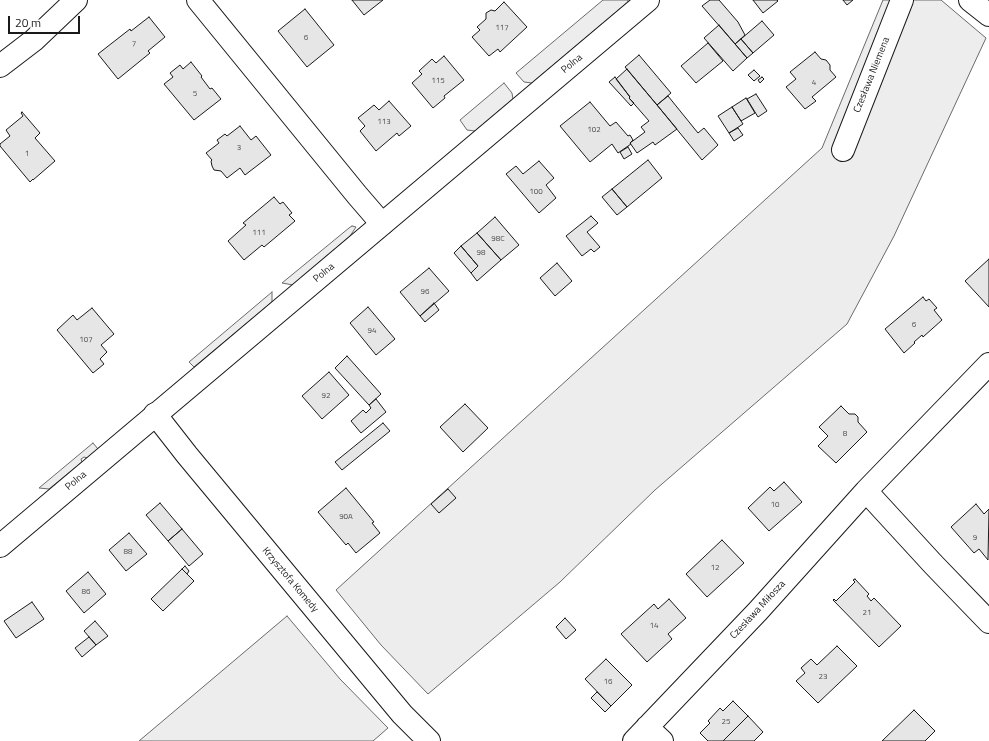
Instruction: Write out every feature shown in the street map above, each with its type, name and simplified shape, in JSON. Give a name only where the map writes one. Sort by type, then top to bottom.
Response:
[{"type":"street","points":[[4,57],[34,40],[76,0]]},
{"type":"street","points":[[198,0],[382,224]]},
{"type":"street","name":"Polna","points":[[0,546],[648,0]]},
{"type":"street","name":"Czesława Niemena","points":[[843,150],[902,0]]},
{"type":"street","points":[[970,0],[989,16]]},
{"type":"street","name":"Czesława Miłosza","points":[[648,736],[672,699],[758,611],[866,491],[989,364]]},
{"type":"street","name":"Krzysztofa Komedy","points":[[155,414],[197,468],[402,714],[429,741]]},
{"type":"street","points":[[866,491],[932,564],[989,622]]},
{"type":"shaded area","points":[[603,0],[628,0],[628,2],[532,83],[524,82],[516,73]]},
{"type":"shaded area","points":[[883,0],[941,0],[986,38],[894,236],[847,324],[655,490],[560,582],[428,694],[381,645],[336,590],[822,148]]},
{"type":"shaded area","points":[[504,83],[512,93],[513,99],[475,131],[467,130],[460,120]]},
{"type":"shaded area","points":[[352,226],[356,227],[350,236],[293,285],[282,283],[349,228]]},
{"type":"shaded area","points":[[272,292],[272,302],[194,367],[189,362]]},
{"type":"shaded area","points":[[93,443],[98,449],[87,458],[84,457],[81,459],[82,462],[49,489],[39,488]]},
{"type":"shaded area","points":[[287,616],[340,679],[388,728],[373,741],[139,741]]},
{"type":"building","points":[[352,0],[383,0],[364,15]]},
{"type":"building","points":[[710,0],[719,0],[738,22],[745,35],[735,44],[702,6]]},
{"type":"building","points":[[753,0],[777,0],[778,1],[763,13]]},
{"type":"building","points":[[843,0],[853,0],[847,5]]},
{"type":"building","points":[[504,2],[527,27],[500,52],[498,49],[489,56],[472,37],[480,30],[477,27],[486,19],[486,13],[491,10],[495,11]]},
{"type":"building","points":[[305,9],[334,45],[307,67],[278,31]]},
{"type":"building","points":[[149,17],[165,37],[148,51],[150,53],[118,79],[98,54],[130,29],[131,31]]},
{"type":"building","points":[[762,21],[774,35],[753,53],[741,39]]},
{"type":"building","points":[[719,25],[747,58],[733,71],[704,38]]},
{"type":"building","points":[[741,39],[753,53],[747,58],[735,44]]},
{"type":"building","points":[[708,43],[723,61],[696,83],[681,66]]},
{"type":"building","points":[[815,52],[821,59],[826,60],[830,65],[830,70],[836,77],[812,97],[816,101],[805,109],[786,87],[796,79],[790,72]]},
{"type":"building","points":[[639,55],[671,93],[657,105],[625,67]]},
{"type":"building","points":[[444,56],[464,80],[444,96],[445,98],[433,108],[412,83],[422,74],[419,71],[432,59],[436,63]]},
{"type":"building","points":[[191,62],[210,89],[212,88],[221,99],[194,120],[164,84],[173,77],[170,73],[180,65],[183,69]]},
{"type":"building","points":[[627,69],[677,129],[655,145],[653,142],[637,153],[630,143],[645,132],[641,127],[649,121],[629,98],[630,97],[616,79]]},
{"type":"building","points":[[754,70],[760,76],[754,81],[748,75]]},
{"type":"building","points":[[615,77],[634,103],[631,106],[609,82]]},
{"type":"building","points":[[762,77],[764,79],[760,83],[758,80]]},
{"type":"building","points":[[756,94],[767,111],[758,117],[747,99]]},
{"type":"building","points":[[668,96],[698,133],[704,128],[718,145],[702,160],[657,105]]},
{"type":"building","points":[[746,98],[755,113],[741,121],[732,107]]},
{"type":"building","points":[[389,101],[411,126],[399,136],[397,133],[376,151],[360,131],[365,126],[358,118],[374,105],[379,110]]},
{"type":"building","points":[[590,102],[610,126],[616,122],[628,136],[630,135],[633,140],[630,143],[631,144],[618,153],[612,144],[590,162],[560,126]]},
{"type":"building","points":[[732,107],[743,124],[729,133],[718,116]]},
{"type":"building","points":[[22,112],[40,133],[35,138],[55,161],[30,182],[0,146],[0,144],[10,136],[6,130],[23,116],[21,113]]},
{"type":"building","points":[[240,126],[251,140],[256,136],[271,155],[245,175],[240,168],[227,178],[221,171],[214,170],[212,160],[206,153],[219,143],[217,140],[225,134],[227,136]]},
{"type":"building","points":[[738,128],[743,135],[734,141],[729,133]]},
{"type":"building","points":[[628,147],[632,154],[624,159],[620,152]]},
{"type":"building","points":[[648,160],[662,178],[627,207],[612,189]]},
{"type":"building","points":[[539,161],[554,178],[546,185],[556,198],[539,213],[506,174],[516,166],[523,174]]},
{"type":"building","points":[[612,189],[627,207],[617,215],[602,197]]},
{"type":"building","points":[[274,197],[280,204],[283,202],[292,213],[289,215],[295,221],[264,247],[262,245],[244,260],[228,241],[246,225],[243,223]]},
{"type":"building","points":[[591,216],[598,223],[587,232],[600,247],[594,252],[591,249],[582,256],[566,236]]},
{"type":"building","points":[[495,217],[519,245],[501,260],[477,233]]},
{"type":"building","points":[[477,233],[501,260],[477,281],[471,273],[478,266],[461,246]]},
{"type":"building","points":[[461,246],[478,266],[471,273],[454,253]]},
{"type":"building","points":[[989,259],[989,307],[965,281]]},
{"type":"building","points":[[557,263],[572,281],[555,296],[540,278]]},
{"type":"building","points":[[429,268],[449,291],[420,316],[400,292]]},
{"type":"building","points":[[923,297],[926,301],[929,299],[937,308],[934,310],[942,320],[923,337],[922,335],[904,353],[885,329]]},
{"type":"building","points":[[434,303],[439,310],[425,322],[420,316]]},
{"type":"building","points":[[368,307],[395,339],[376,355],[350,323]]},
{"type":"building","points":[[92,308],[114,334],[101,345],[107,352],[100,359],[104,364],[93,373],[57,330],[73,315],[77,320]]},
{"type":"building","points":[[347,356],[381,394],[369,405],[335,368]]},
{"type":"building","points":[[329,372],[349,395],[322,419],[302,396]]},
{"type":"building","points":[[376,399],[386,412],[361,433],[351,421],[363,410],[366,413],[371,408],[369,405]]},
{"type":"building","points":[[465,404],[488,428],[463,452],[440,427]]},
{"type":"building","points":[[841,406],[849,414],[855,414],[858,417],[858,422],[867,432],[836,463],[818,446],[828,436],[819,427]]},
{"type":"building","points":[[383,423],[390,431],[342,470],[335,462]]},
{"type":"building","points":[[784,482],[802,502],[769,531],[748,508],[770,487],[774,491]]},
{"type":"building","points":[[346,488],[374,522],[372,523],[380,533],[356,553],[348,543],[346,545],[318,512]]},
{"type":"building","points":[[448,489],[456,498],[439,513],[431,504]]},
{"type":"building","points":[[160,503],[182,529],[168,541],[146,515]]},
{"type":"building","points":[[976,504],[984,514],[989,509],[988,560],[979,549],[974,553],[951,527]]},
{"type":"building","points":[[182,529],[203,554],[189,566],[168,541]]},
{"type":"building","points":[[129,533],[147,554],[126,571],[109,550]]},
{"type":"building","points":[[722,540],[744,563],[707,597],[686,574]]},
{"type":"building","points":[[185,566],[189,571],[187,574],[182,569]]},
{"type":"building","points":[[182,569],[194,581],[163,611],[151,599]]},
{"type":"building","points":[[88,572],[106,594],[84,613],[66,591]]},
{"type":"building","points":[[855,579],[869,594],[867,596],[871,601],[874,598],[901,626],[879,647],[833,600],[834,599],[836,601],[855,582],[853,580]]},
{"type":"building","points":[[669,599],[686,618],[668,634],[672,639],[647,662],[621,634],[654,604],[658,609]]},
{"type":"building","points":[[32,602],[44,619],[16,638],[4,621]]},
{"type":"building","points":[[565,618],[576,630],[566,639],[556,627]]},
{"type":"building","points":[[95,621],[108,636],[96,645],[84,631]]},
{"type":"building","points":[[89,637],[96,645],[82,657],[75,648]]},
{"type":"building","points":[[837,646],[857,666],[818,703],[796,681],[805,673],[801,668],[811,659],[817,665]]},
{"type":"building","points":[[606,659],[632,685],[611,706],[585,679]]},
{"type":"building","points":[[597,692],[611,706],[605,712],[591,698]]},
{"type":"building","points":[[733,701],[748,716],[723,741],[708,741],[700,733],[710,723],[708,721],[720,708],[723,711]]},
{"type":"building","points":[[914,710],[935,731],[925,741],[882,741]]},
{"type":"building","points":[[748,716],[763,732],[754,741],[723,741]]}]
